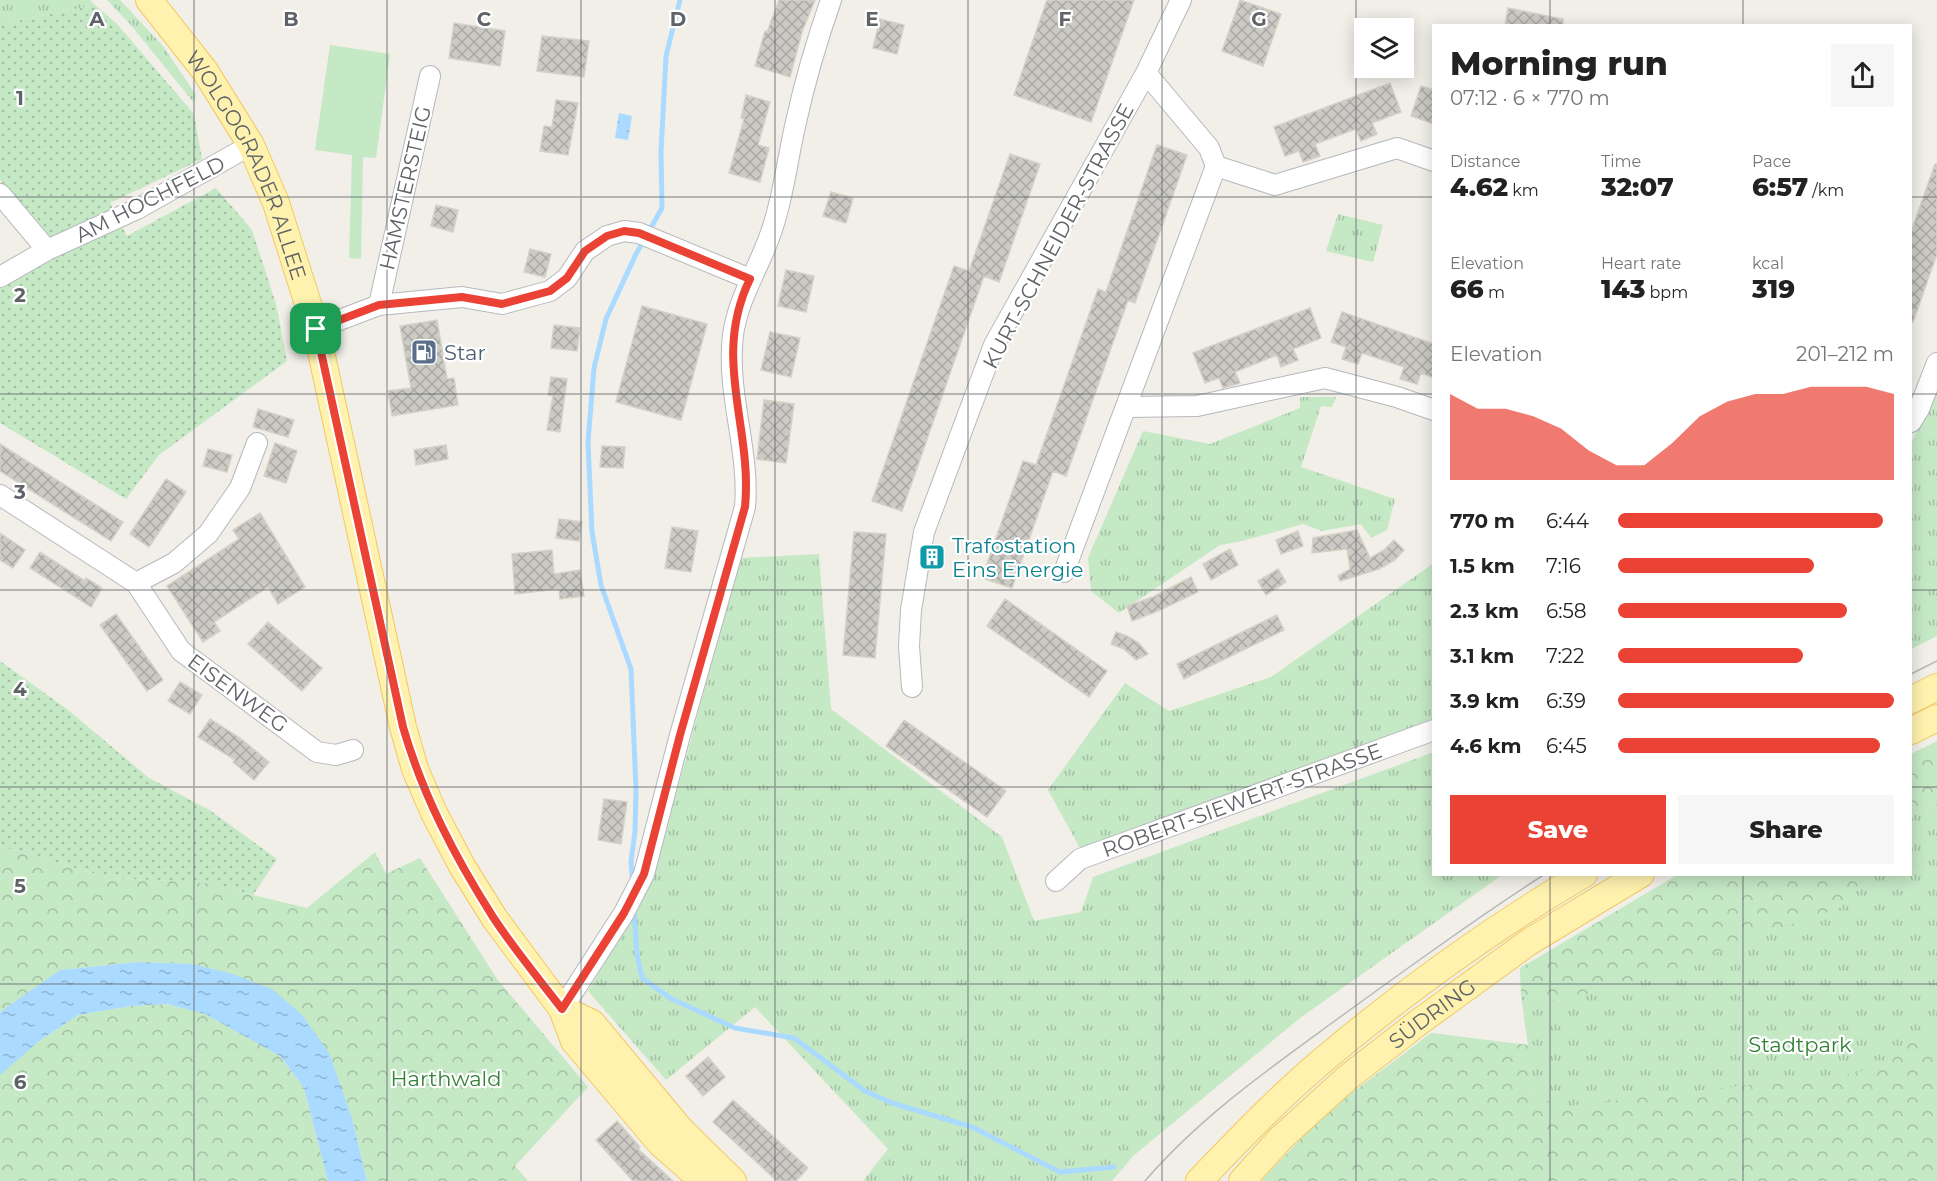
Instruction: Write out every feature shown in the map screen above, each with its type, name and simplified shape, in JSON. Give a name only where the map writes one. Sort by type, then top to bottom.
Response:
[{"type":"main road","name":"WOLGOGRADER ALLEE","points":[[149,0],[205,71],[251,146],[276,203],[316,329],[403,727],[415,769],[434,813],[467,875],[495,919],[562,1009]]},
{"type":"main road","points":[[1912,700],[1937,687]]},
{"type":"main road","points":[[1912,730],[1937,718]]},
{"type":"main road","name":"SÜDRING","points":[[1199,1181],[1260,1118],[1332,1052],[1456,958],[1581,876]]},
{"type":"main road","name":"SÜDRING","points":[[1242,1181],[1281,1138],[1339,1086],[1419,1022],[1529,942],[1638,876]]},
{"type":"main road","points":[[562,1009],[574,1041],[660,1143],[703,1181]]},
{"type":"main road","points":[[562,1009],[592,1023],[681,1131],[733,1181]]},
{"type":"street","points":[[562,1009],[624,913],[644,874],[680,735],[745,507],[747,486],[744,453],[732,376],[733,336],[741,300],[769,238],[796,121],[818,38],[831,0]]},
{"type":"street","name":"KURT-SCHNEIDER-STRASSE","points":[[912,687],[909,646],[911,610],[924,532],[994,345],[1146,73],[1181,0]]},
{"type":"street","points":[[1064,572],[1216,166],[1209,148],[1146,73]]},
{"type":"street","name":"HAMSTERSTEIG","points":[[379,305],[430,76]]},
{"type":"street","name":"AM HOCHFELD","points":[[0,277],[47,250],[138,208],[251,146]]},
{"type":"street","points":[[1216,166],[1275,185],[1397,148],[1432,160]]},
{"type":"street","points":[[0,194],[47,250]]},
{"type":"street","points":[[316,329],[379,305],[462,297],[502,304],[550,291],[567,278],[585,251],[607,236],[624,231],[639,233],[750,279]]},
{"type":"street","points":[[1912,420],[1919,409],[1937,363]]},
{"type":"street","points":[[1127,407],[1197,406],[1325,378],[1397,397],[1432,409]]},
{"type":"street","points":[[136,583],[174,563],[208,534],[240,488],[257,443]]},
{"type":"street","name":"EISENWEG","points":[[0,495],[136,583],[181,651],[317,752],[336,755],[353,750]]},
{"type":"street","name":"ROBERT-SIEWERT-STRASSE","points":[[1056,881],[1080,859],[1432,731]]},
{"type":"green space","points":[[0,0],[90,0],[95,5],[7,23],[0,27]]},
{"type":"green space","points":[[107,0],[120,0],[163,46],[196,95],[194,103],[130,24]]},
{"type":"green space","points":[[95,5],[117,24],[194,114],[202,159],[110,203],[127,236],[216,188],[252,230],[276,304],[287,361],[159,455],[126,499],[0,423],[0,279],[51,250],[0,180],[0,27],[7,23]]},
{"type":"green space","points":[[330,45],[390,54],[376,158],[363,157],[361,259],[349,258],[352,155],[315,150]]},
{"type":"green space","points":[[1338,214],[1383,225],[1373,262],[1326,251]]},
{"type":"green space","points":[[1937,386],[1937,636],[1912,648],[1912,442]]},
{"type":"green space","points":[[1300,397],[1336,397],[1332,407],[1321,406],[1301,467],[1395,499],[1387,530],[1371,538],[1361,524],[1322,531],[1303,524],[1220,545],[1119,613],[1091,591],[1088,558],[1143,431],[1210,444],[1300,408]]},
{"type":"green space","points":[[819,554],[831,709],[1002,837],[1034,921],[1081,912],[1093,877],[1432,753],[1432,876],[1501,876],[1300,1018],[1133,1156],[1112,1181],[863,1181],[888,1149],[755,1007],[666,1080],[588,991],[654,876],[740,558]]},
{"type":"green space","points":[[1432,564],[1432,722],[1081,850],[1048,790],[1125,683],[1169,711],[1271,677]]},
{"type":"green space","points":[[0,661],[68,710],[149,778],[211,811],[277,859],[253,895],[212,883],[110,878],[0,846]]},
{"type":"green space","points":[[1937,741],[1937,804],[1912,816],[1912,754]]},
{"type":"green space","name":"Stadtpark","points":[[1937,804],[1937,1181],[1497,1181],[1542,1098],[1528,1091],[1528,1045],[1521,996],[1561,1001],[1819,876],[1912,876],[1912,816]]},
{"type":"green space","name":"Harthwald","points":[[0,846],[110,878],[212,883],[307,908],[375,852],[386,874],[420,858],[497,979],[588,1087],[515,1166],[528,1181],[367,1181],[352,1118],[191,964],[138,962],[60,970],[0,1013]]},
{"type":"green space","points":[[1675,876],[1864,876],[1842,907],[1772,931],[1648,979],[1561,1001],[1521,996],[1520,968]]},
{"type":"green space","points":[[167,1004],[205,1014],[280,1056],[304,1088],[328,1181],[0,1181],[0,1075],[3,1071],[38,1042],[78,1015],[131,1006]]},
{"type":"green space","points":[[1431,1033],[1528,1045],[1528,1091],[1561,1107],[1841,1076],[1886,1064],[1913,1039],[1937,1039],[1937,1181],[1261,1181],[1324,1114]]},
{"type":"water","points":[[619,113],[632,116],[628,140],[615,138]]},
{"type":"water","points":[[138,962],[191,964],[230,973],[272,989],[302,1015],[329,1053],[352,1118],[367,1181],[328,1181],[304,1088],[280,1056],[205,1014],[167,1004],[131,1006],[78,1015],[38,1042],[0,1075],[0,1013],[3,1010],[60,970]]},
{"type":"building","points":[[779,0],[815,0],[802,32],[790,77],[755,66],[765,31],[767,32]]},
{"type":"building","points":[[1047,0],[1134,0],[1091,122],[1014,95]]},
{"type":"building","points":[[1240,0],[1281,14],[1263,66],[1222,51]]},
{"type":"building","points":[[1508,8],[1563,19],[1563,24],[1505,24]]},
{"type":"building","points":[[880,19],[904,25],[897,54],[873,48]]},
{"type":"building","points":[[454,23],[505,31],[500,66],[449,58]]},
{"type":"building","points":[[542,36],[589,41],[584,77],[537,71]]},
{"type":"building","points":[[1390,83],[1401,112],[1372,123],[1377,134],[1361,141],[1356,129],[1315,144],[1320,156],[1303,162],[1299,151],[1285,156],[1274,127]]},
{"type":"building","points":[[1421,86],[1432,89],[1432,123],[1411,116]]},
{"type":"building","points":[[746,95],[770,102],[758,145],[769,148],[760,182],[729,173],[744,119],[741,118]]},
{"type":"building","points":[[556,100],[578,103],[568,155],[540,151],[544,126],[552,127]]},
{"type":"building","points":[[1157,145],[1187,155],[1135,303],[1128,300],[1066,476],[1053,471],[1012,588],[982,578],[1023,461],[1036,465],[1098,289],[1106,292]]},
{"type":"building","points":[[1010,154],[1040,164],[999,282],[984,276],[902,511],[872,501],[954,266],[969,271]]},
{"type":"building","points":[[1935,164],[1937,164],[1937,254],[1913,322],[1912,322],[1912,229]]},
{"type":"building","points":[[831,192],[853,198],[846,223],[823,216]]},
{"type":"building","points":[[436,205],[458,210],[453,232],[431,226]]},
{"type":"building","points":[[530,249],[551,254],[545,277],[524,272]]},
{"type":"building","points":[[786,270],[814,276],[806,312],[778,306]]},
{"type":"building","points":[[642,306],[707,324],[681,420],[616,402]]},
{"type":"building","points":[[1310,308],[1321,338],[1293,349],[1298,360],[1281,367],[1277,355],[1235,372],[1240,383],[1223,388],[1219,378],[1205,383],[1193,353]]},
{"type":"building","points":[[1342,312],[1432,343],[1432,377],[1421,373],[1417,384],[1400,379],[1404,367],[1362,353],[1358,364],[1342,359],[1346,347],[1331,342]]},
{"type":"building","name":"Star","points":[[437,320],[447,379],[454,378],[458,405],[392,416],[388,391],[411,388],[400,326]]},
{"type":"building","points":[[554,325],[580,328],[577,351],[551,348]]},
{"type":"building","points":[[770,332],[800,338],[791,377],[761,370]]},
{"type":"building","points":[[551,377],[567,379],[560,432],[547,430],[553,396],[548,395]]},
{"type":"building","points":[[764,400],[794,404],[786,463],[757,459]]},
{"type":"building","points":[[258,409],[294,420],[288,437],[253,427]]},
{"type":"building","points":[[275,443],[297,451],[286,483],[264,476]]},
{"type":"building","points":[[0,444],[123,522],[111,541],[0,471]]},
{"type":"building","points":[[446,445],[448,459],[416,465],[414,450]]},
{"type":"building","points":[[602,446],[625,447],[623,468],[600,467]]},
{"type":"building","points":[[208,449],[232,455],[227,472],[203,466]]},
{"type":"building","points":[[166,479],[186,492],[149,547],[130,534]]},
{"type":"building","points":[[260,513],[305,587],[278,604],[268,587],[214,622],[220,631],[203,642],[167,586],[239,539],[233,530]]},
{"type":"building","points":[[559,519],[582,522],[579,541],[556,538]]},
{"type":"building","points":[[672,527],[698,531],[691,572],[665,568]]},
{"type":"building","points":[[1357,530],[1370,558],[1384,550],[1394,540],[1404,550],[1395,560],[1379,569],[1340,581],[1338,576],[1350,569],[1347,549],[1312,553],[1313,538]]},
{"type":"building","points":[[1298,531],[1303,546],[1281,554],[1276,540]]},
{"type":"building","points":[[854,532],[886,534],[875,658],[843,655]]},
{"type":"building","points":[[0,533],[25,550],[13,568],[0,560]]},
{"type":"building","points":[[1230,549],[1238,565],[1211,580],[1203,564]]},
{"type":"building","points":[[552,550],[554,574],[580,570],[584,596],[560,599],[559,589],[515,594],[512,554]]},
{"type":"building","points":[[40,552],[85,581],[86,578],[102,588],[91,607],[30,568]]},
{"type":"building","points":[[1278,569],[1286,582],[1266,595],[1258,581]]},
{"type":"building","points":[[1191,577],[1198,592],[1132,621],[1127,606],[1153,597]]},
{"type":"building","points":[[1005,599],[1107,671],[1089,697],[987,626]]},
{"type":"building","points":[[116,614],[163,680],[147,691],[100,625]]},
{"type":"building","points":[[1277,615],[1284,630],[1184,679],[1177,664]]},
{"type":"building","points":[[268,622],[322,668],[302,691],[248,644]]},
{"type":"building","points":[[1116,632],[1139,643],[1148,654],[1136,660],[1124,649],[1111,644]]},
{"type":"building","points":[[180,682],[202,695],[190,714],[168,701]]},
{"type":"building","points":[[210,719],[240,738],[269,762],[254,780],[233,762],[235,760],[198,737]]},
{"type":"building","points":[[904,720],[1006,791],[987,817],[886,746]]},
{"type":"building","points":[[604,799],[627,802],[621,844],[598,840]]},
{"type":"building","points":[[708,1057],[725,1077],[703,1096],[686,1076]]},
{"type":"building","points":[[733,1100],[808,1168],[796,1181],[777,1181],[713,1122]]},
{"type":"building","points":[[617,1121],[640,1147],[638,1149],[673,1181],[633,1181],[596,1140]]},
{"type":"waterway","points":[[632,875],[636,790],[631,669],[601,585],[592,532],[588,442],[594,368],[606,319],[636,254],[662,208],[661,151],[666,56],[680,0]]},
{"type":"waterway","points":[[634,910],[637,955],[642,978],[670,998],[735,1028],[794,1038],[865,1091],[892,1103],[972,1127],[1060,1172],[1114,1167]]},
{"type":"tram line","points":[[1912,674],[1937,661]]},
{"type":"tram line","points":[[1145,1181],[1189,1136],[1236,1095],[1336,1020],[1542,876]]},
{"type":"place","name":"Star","points":[[424,352]]},
{"type":"place","name":"Trafostation Eins Energie","points":[[932,557]]},
{"type":"route","points":[[624,231],[639,233],[750,279],[741,300],[733,336],[732,376],[744,453],[747,486],[745,507],[680,735],[644,874],[624,913],[562,1009],[495,919],[462,866],[434,813],[415,769],[403,727],[316,329],[379,305],[462,297],[502,304],[550,291],[567,278],[585,251],[607,236],[624,231]]}]
